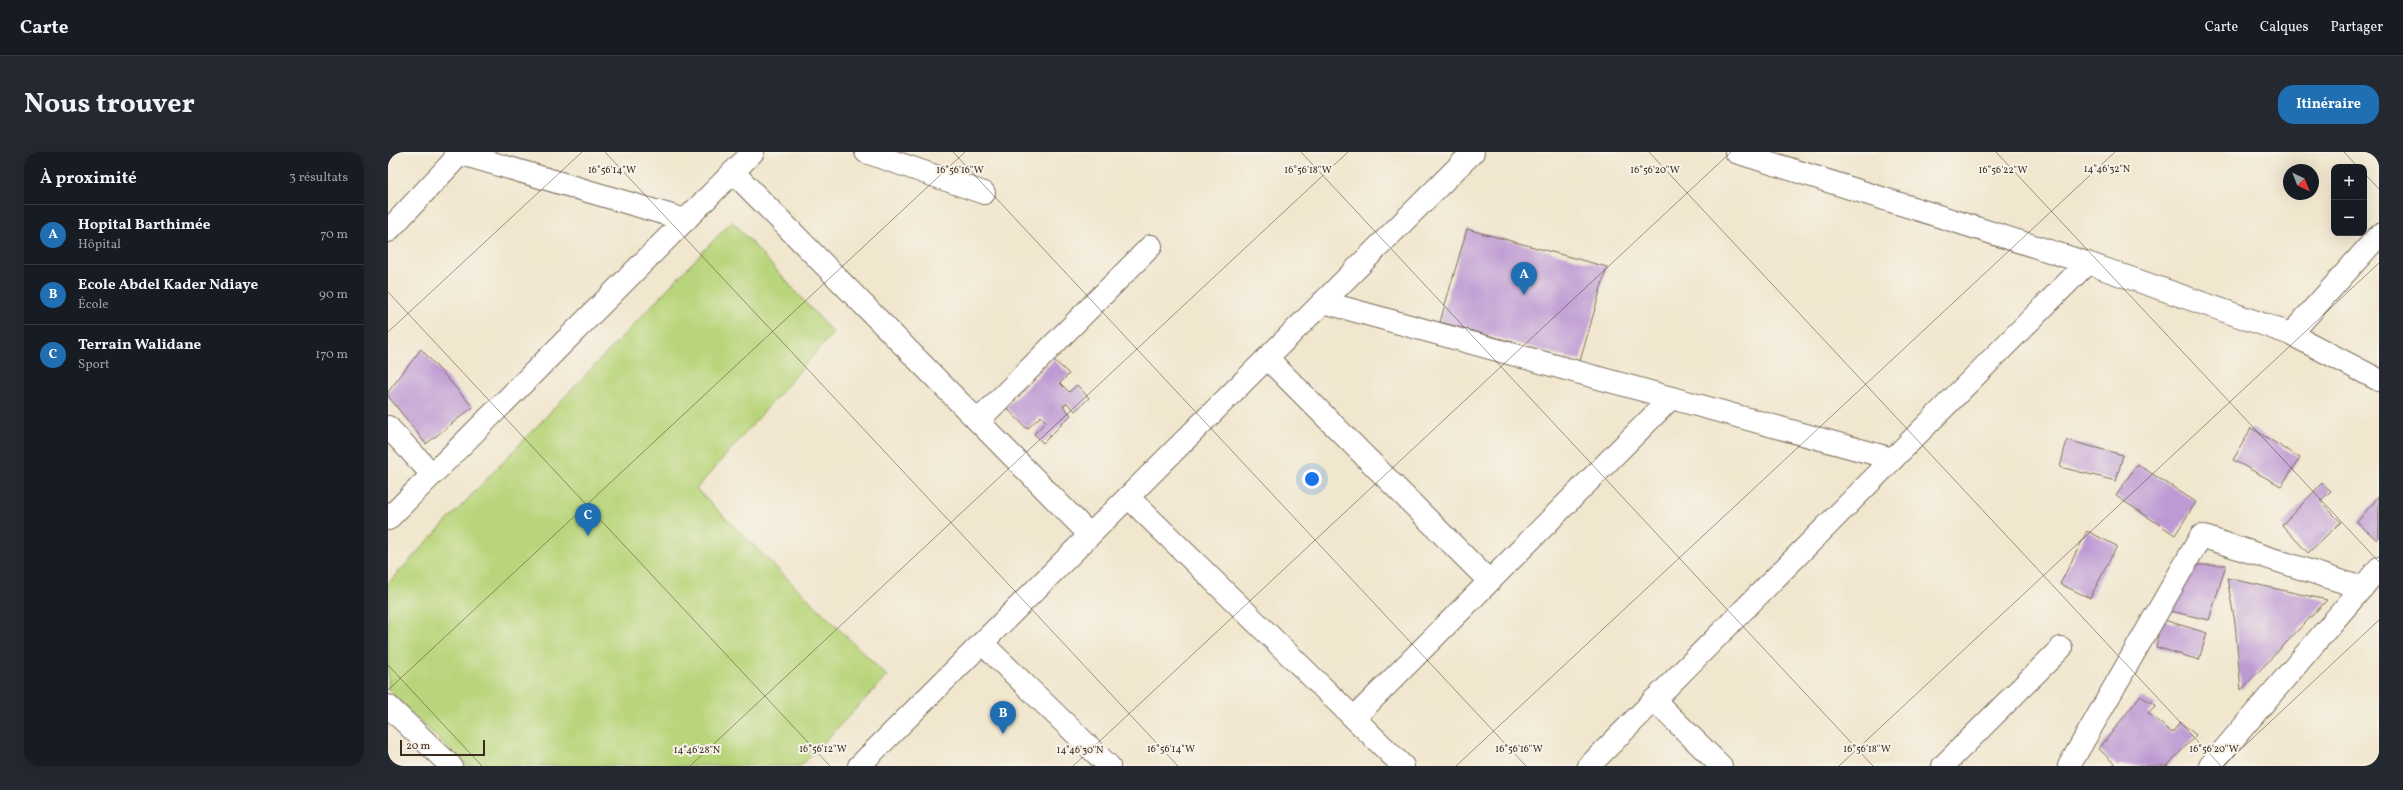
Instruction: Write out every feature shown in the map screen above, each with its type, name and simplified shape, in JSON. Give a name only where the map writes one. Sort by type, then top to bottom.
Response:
[{"type":"street","points":[[388,519],[753,152]]},
{"type":"street","points":[[866,152],[984,193]]},
{"type":"street","points":[[859,766],[1473,152]]},
{"type":"street","points":[[1736,152],[2087,263],[2291,334],[2379,380]]},
{"type":"street","points":[[388,232],[458,153],[686,220]]},
{"type":"street","points":[[733,172],[1090,535]]},
{"type":"street","points":[[2291,334],[2379,235]]},
{"type":"street","points":[[978,421],[1151,246]]},
{"type":"street","points":[[1588,766],[2087,263]]},
{"type":"street","points":[[1323,302],[1894,459]]},
{"type":"street","points":[[1267,358],[1489,581]]},
{"type":"street","points":[[1354,718],[1671,398]]},
{"type":"street","points":[[388,427],[432,474]]},
{"type":"street","points":[[1128,497],[1403,766]]},
{"type":"street","points":[[2069,766],[2201,536],[2362,588]]},
{"type":"street","points":[[2210,766],[2379,568]]},
{"type":"street","points":[[982,643],[1109,766]]},
{"type":"street","points":[[1944,766],[2061,648]]},
{"type":"street","points":[[1654,700],[1721,766]]},
{"type":"street","points":[[388,706],[451,766]]},
{"type":"green space","points":[[732,221],[833,333],[696,489],[887,676],[801,766],[467,766],[388,690],[388,583]]},
{"type":"building","points":[[1467,229],[1607,267],[1580,361],[1440,322]]},
{"type":"building","points":[[421,349],[473,407],[426,444],[388,396],[388,392]]},
{"type":"building","points":[[1054,360],[1069,374],[1060,383],[1069,392],[1077,385],[1089,398],[1075,411],[1067,403],[1063,406],[1071,415],[1043,443],[1034,434],[1046,422],[1041,416],[1027,429],[1006,407]]},
{"type":"building","points":[[2251,428],[2300,458],[2281,486],[2233,460]]},
{"type":"building","points":[[2067,440],[2123,455],[2116,481],[2060,467]]},
{"type":"building","points":[[2137,464],[2196,502],[2175,535],[2116,496]]},
{"type":"building","points":[[2322,483],[2331,491],[2320,501],[2341,522],[2308,553],[2282,525]]},
{"type":"building","points":[[2379,496],[2379,538],[2377,540],[2357,522]]},
{"type":"building","points":[[2087,531],[2117,546],[2090,598],[2060,584]]},
{"type":"building","points":[[2192,565],[2226,565],[2209,620],[2170,611]]},
{"type":"building","points":[[2227,578],[2327,600],[2241,690],[2235,623]]},
{"type":"building","points":[[2161,619],[2207,633],[2199,660],[2156,647]]},
{"type":"building","points":[[2140,696],[2156,705],[2148,713],[2172,733],[2180,722],[2196,735],[2167,766],[2117,766],[2099,749]]},
{"type":"place","name":"Hopital Barthimée","points":[[1524,295]]},
{"type":"place","name":"Terrain Walidane","points":[[588,536]]},
{"type":"place","name":"Ecole Abdel Kader Ndiaye","points":[[1003,734]]}]
